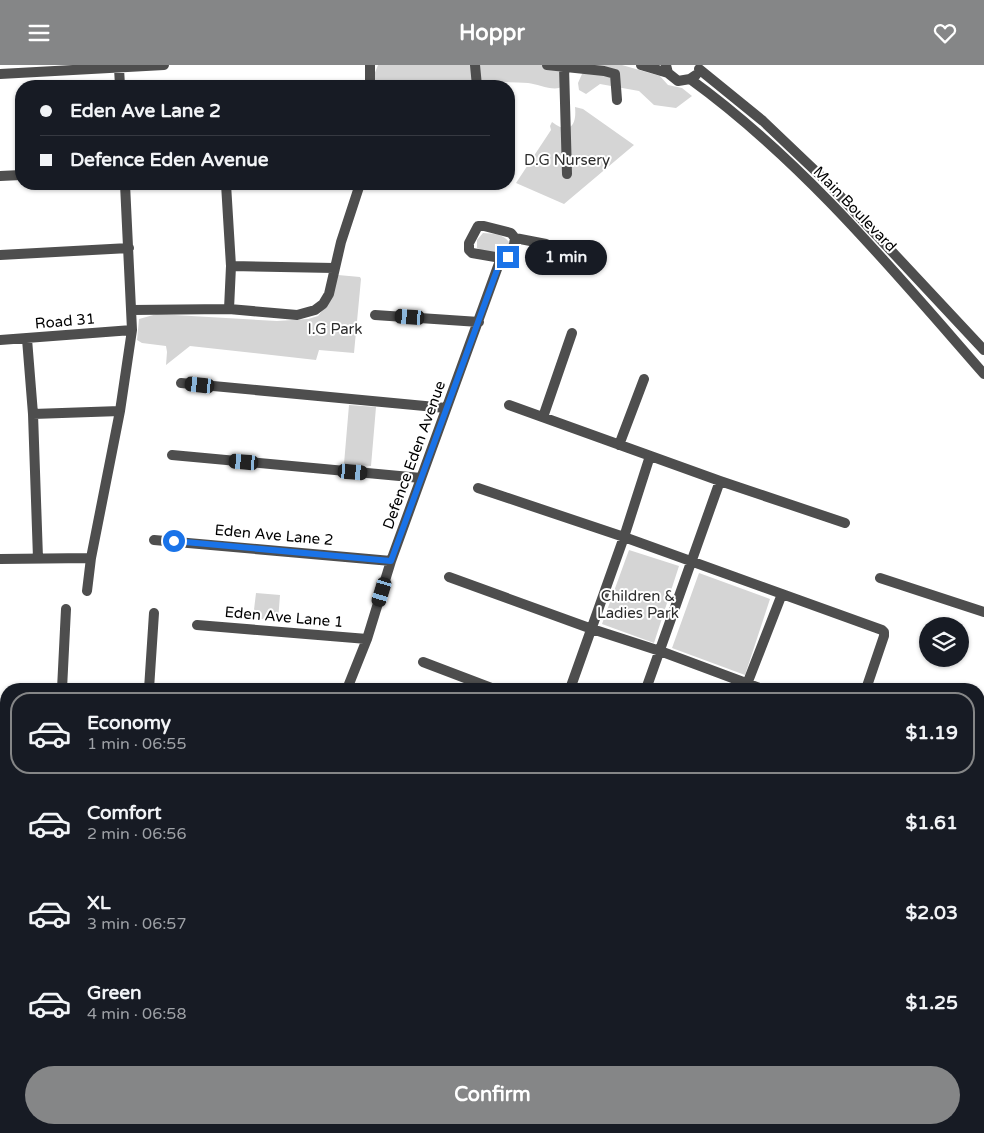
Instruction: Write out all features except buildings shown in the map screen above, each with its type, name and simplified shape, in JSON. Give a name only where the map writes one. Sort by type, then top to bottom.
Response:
[{"type":"street","points":[[0,75],[164,65]]},
{"type":"street","points":[[370,65],[370,80]]},
{"type":"street","points":[[476,65],[477,80]]},
{"type":"street","points":[[547,65],[582,67],[615,74],[617,100]]},
{"type":"street","points":[[640,65],[667,69],[678,81],[690,79],[697,73],[699,67]]},
{"type":"street","points":[[564,67],[567,174]]},
{"type":"street","name":"Main Boulevard","points":[[699,67],[763,121],[826,181],[984,350]]},
{"type":"street","points":[[119,68],[120,80]]},
{"type":"street","name":"Main Boulevard","points":[[690,79],[744,121],[856,229],[984,374]]},
{"type":"street","points":[[0,176],[15,175]]},
{"type":"street","points":[[87,591],[91,558],[120,411],[132,330],[125,190]]},
{"type":"street","points":[[226,190],[232,266],[229,309]]},
{"type":"street","points":[[132,310],[229,309],[297,315],[315,310],[323,304],[329,294],[341,241],[358,190]]},
{"type":"street","points":[[501,259],[472,253],[469,250],[469,243],[478,226],[511,233],[515,238],[546,244]]},
{"type":"street","name":"Defence Eden Avenue","points":[[350,683],[367,639],[391,561],[501,259],[508,257],[515,238]]},
{"type":"street","points":[[0,255],[129,248]]},
{"type":"street","points":[[232,266],[334,268]]},
{"type":"street","points":[[375,315],[479,321]]},
{"type":"street","name":"Road 31","points":[[0,340],[132,330]]},
{"type":"street","points":[[543,417],[572,333]]},
{"type":"street","points":[[27,339],[33,415],[38,558]]},
{"type":"street","points":[[620,445],[644,379]]},
{"type":"street","points":[[181,383],[446,408]]},
{"type":"street","points":[[509,405],[720,481],[845,523]]},
{"type":"street","points":[[33,415],[120,411]]},
{"type":"street","points":[[172,455],[421,477]]},
{"type":"street","points":[[572,683],[624,537],[650,456]]},
{"type":"street","points":[[648,683],[720,481]]},
{"type":"street","points":[[478,488],[624,537],[884,632],[868,683]]},
{"type":"street","name":"Eden Ave Lane 2","points":[[154,540],[391,561]]},
{"type":"street","points":[[0,559],[91,558]]},
{"type":"street","points":[[449,577],[592,629],[660,651],[744,683]]},
{"type":"street","points":[[880,578],[984,612]]},
{"type":"street","points":[[747,683],[782,594]]},
{"type":"street","points":[[62,683],[66,609]]},
{"type":"street","points":[[149,683],[154,613]]},
{"type":"street","name":"Eden Ave Lane 1","points":[[197,625],[367,639]]},
{"type":"street","points":[[423,662],[478,683]]},
{"type":"green space","points":[[378,65],[571,65],[566,81],[559,88],[515,83],[515,80],[374,80],[374,75]]},
{"type":"green space","points":[[586,65],[622,65],[660,76],[668,85],[682,88],[692,96],[676,108],[654,105],[639,91],[600,84],[586,94],[579,90],[578,83]]},
{"type":"green space","name":"D.G Nursery","points":[[575,107],[583,109],[634,145],[564,204],[516,183],[551,130],[552,122],[563,128],[571,127],[575,119]]},
{"type":"green space","points":[[483,233],[497,235],[506,239],[509,242],[506,251],[491,253],[477,248],[477,240]]},
{"type":"green space","name":"I.G Park","points":[[338,275],[360,277],[361,279],[354,353],[319,350],[316,360],[190,346],[166,365],[166,346],[142,343],[137,340],[139,319],[157,314],[277,321],[308,319],[318,316],[325,307]]},
{"type":"green space","points":[[349,405],[376,407],[371,466],[344,464]]},
{"type":"green space","name":"Children & Ladies Park","points":[[629,550],[679,566],[654,643],[602,624]]},
{"type":"green space","points":[[699,573],[770,599],[745,675],[672,648]]},
{"type":"green space","points":[[256,593],[280,595],[278,621],[253,618]]},
{"type":"route","points":[[174,541],[391,561],[501,259],[508,257]]}]
